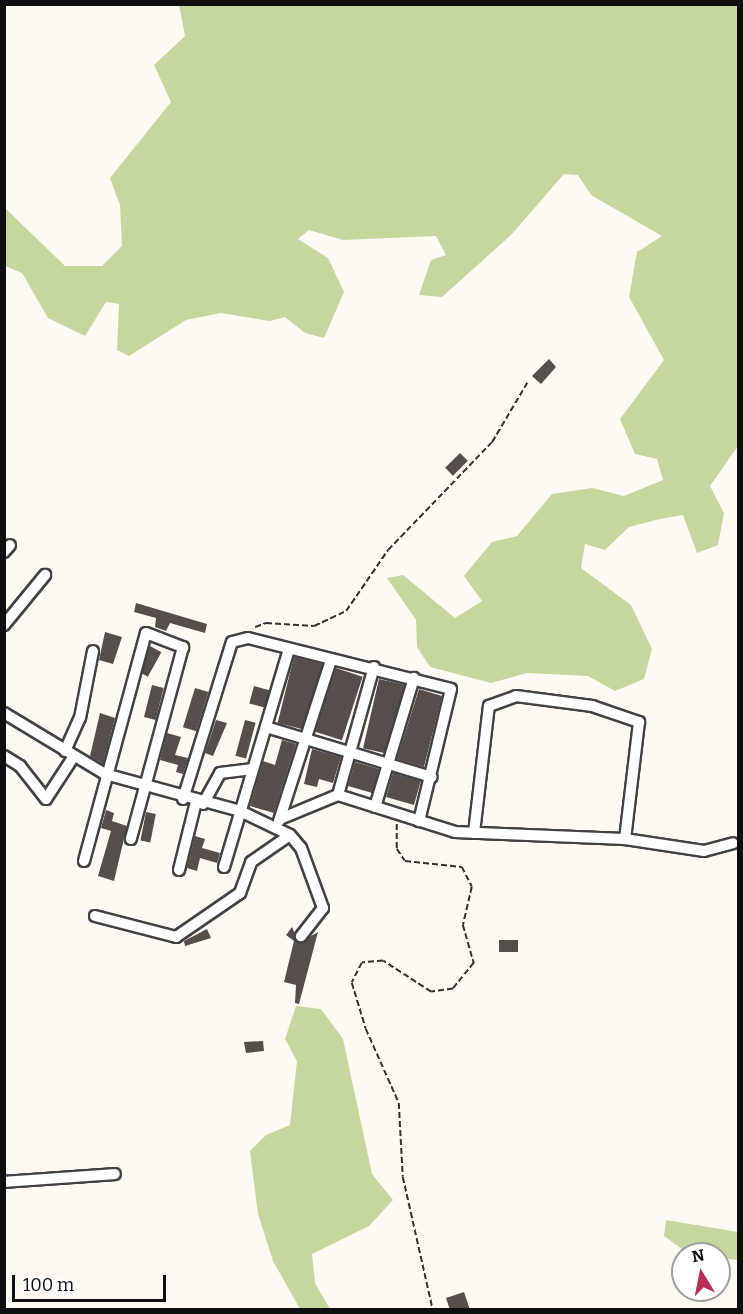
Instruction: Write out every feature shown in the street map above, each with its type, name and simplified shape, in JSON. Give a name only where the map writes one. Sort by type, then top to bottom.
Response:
[{"type":"street","points":[[4,625],[45,575]]},
{"type":"street","points":[[84,861],[105,774],[146,633],[183,647],[131,839]]},
{"type":"street","points":[[183,799],[232,642],[248,638],[331,660],[374,667],[453,692],[419,820]]},
{"type":"street","points":[[224,867],[289,649]]},
{"type":"street","points":[[4,756],[20,766],[46,799],[70,754],[80,718],[93,651]]},
{"type":"street","points":[[278,823],[307,740],[331,660]]},
{"type":"street","points":[[338,795],[374,667]]},
{"type":"street","points":[[375,807],[414,678]]},
{"type":"street","points":[[474,833],[489,706],[516,696],[592,706],[639,722],[626,839]]},
{"type":"street","points":[[4,712],[105,774],[183,799],[240,811],[278,823],[302,848],[323,908],[322,917],[301,936]]},
{"type":"street","points":[[266,727],[432,777]]},
{"type":"street","points":[[179,870],[200,803],[220,773],[253,769]]},
{"type":"street","points":[[278,823],[338,795],[397,814],[474,833],[626,839],[704,851],[733,843]]},
{"type":"street","points":[[94,916],[176,937],[240,893],[251,862],[290,835]]},
{"type":"street","points":[[4,1182],[115,1174]]},
{"type":"path","points":[[248,638],[256,626],[266,622],[314,626],[346,611],[388,550],[492,442],[527,383]]},
{"type":"path","points":[[397,814],[397,849],[405,861],[462,867],[472,887],[463,925],[474,963],[453,989],[431,992],[384,961],[362,963],[352,983],[366,1029],[399,1103],[406,1198],[433,1310]]},
{"type":"green space","points":[[179,5],[738,5],[738,446],[710,486],[724,513],[718,545],[697,553],[683,515],[629,527],[605,550],[585,544],[581,568],[631,605],[652,649],[644,679],[615,691],[588,676],[527,673],[491,683],[430,667],[417,647],[416,620],[387,578],[403,575],[455,618],[482,601],[464,576],[492,542],[517,536],[552,494],[592,488],[624,496],[663,480],[657,459],[635,454],[620,419],[664,360],[629,297],[637,252],[662,236],[591,195],[578,175],[564,174],[511,235],[442,297],[419,295],[431,260],[446,255],[436,236],[343,240],[309,230],[298,239],[328,258],[344,292],[324,338],[305,333],[285,317],[270,321],[221,313],[186,320],[129,356],[117,350],[119,304],[106,302],[85,336],[48,318],[22,273],[5,266],[5,208],[65,266],[102,266],[122,246],[120,205],[110,178],[171,102],[154,65],[185,36]]},
{"type":"green space","points":[[296,1006],[321,1009],[343,1039],[372,1174],[393,1200],[369,1226],[312,1254],[315,1283],[330,1309],[300,1309],[273,1261],[258,1214],[250,1151],[266,1135],[290,1125],[297,1061],[285,1039]]},
{"type":"green space","points":[[666,1220],[738,1232],[738,1260],[731,1259],[731,1242],[672,1242],[664,1236]]},
{"type":"building","points":[[549,359],[556,367],[541,384],[532,376]]},
{"type":"building","points":[[460,453],[468,461],[453,476],[445,468]]},
{"type":"building","points":[[136,603],[207,624],[205,633],[170,623],[166,631],[155,627],[156,618],[134,612]]},
{"type":"building","points":[[105,632],[122,637],[113,664],[99,660]]},
{"type":"building","points":[[150,646],[161,652],[148,677],[136,670]]},
{"type":"building","points":[[294,657],[322,664],[306,730],[278,723]]},
{"type":"building","points":[[336,668],[363,677],[342,740],[315,732]]},
{"type":"building","points":[[379,679],[404,685],[388,754],[363,748]]},
{"type":"building","points":[[152,685],[164,688],[156,720],[144,717]]},
{"type":"building","points":[[254,686],[269,690],[265,708],[249,703]]},
{"type":"building","points":[[195,688],[208,692],[196,731],[183,727]]},
{"type":"building","points":[[419,689],[442,696],[424,767],[397,759]]},
{"type":"building","points":[[100,713],[115,718],[103,764],[90,756]]},
{"type":"building","points":[[216,720],[227,723],[213,756],[205,753]]},
{"type":"building","points":[[245,720],[256,723],[246,759],[235,756]]},
{"type":"building","points":[[167,733],[181,737],[175,755],[188,758],[183,774],[176,772],[178,765],[160,760]]},
{"type":"building","points":[[282,740],[296,744],[274,813],[250,806],[263,761],[275,765]]},
{"type":"building","points":[[312,749],[341,757],[333,783],[319,779],[317,787],[304,784]]},
{"type":"building","points":[[355,762],[379,769],[372,793],[348,786]]},
{"type":"building","points":[[393,773],[421,781],[414,805],[386,797]]},
{"type":"building","points":[[106,810],[114,813],[112,821],[127,826],[114,881],[98,876],[111,831],[101,828]]},
{"type":"building","points":[[146,812],[156,814],[150,842],[140,840]]},
{"type":"building","points":[[195,836],[205,839],[202,848],[220,853],[217,863],[200,858],[197,871],[187,868]]},
{"type":"building","points":[[292,927],[299,943],[318,932],[299,1004],[295,1003],[296,985],[284,982],[294,941],[286,935]]},
{"type":"building","points":[[207,929],[211,938],[185,946],[184,941]]},
{"type":"building","points":[[499,940],[518,940],[518,952],[499,952]]},
{"type":"building","points":[[263,1041],[264,1051],[246,1053],[244,1042]]},
{"type":"building","points":[[464,1292],[470,1310],[450,1310],[446,1298]]}]
